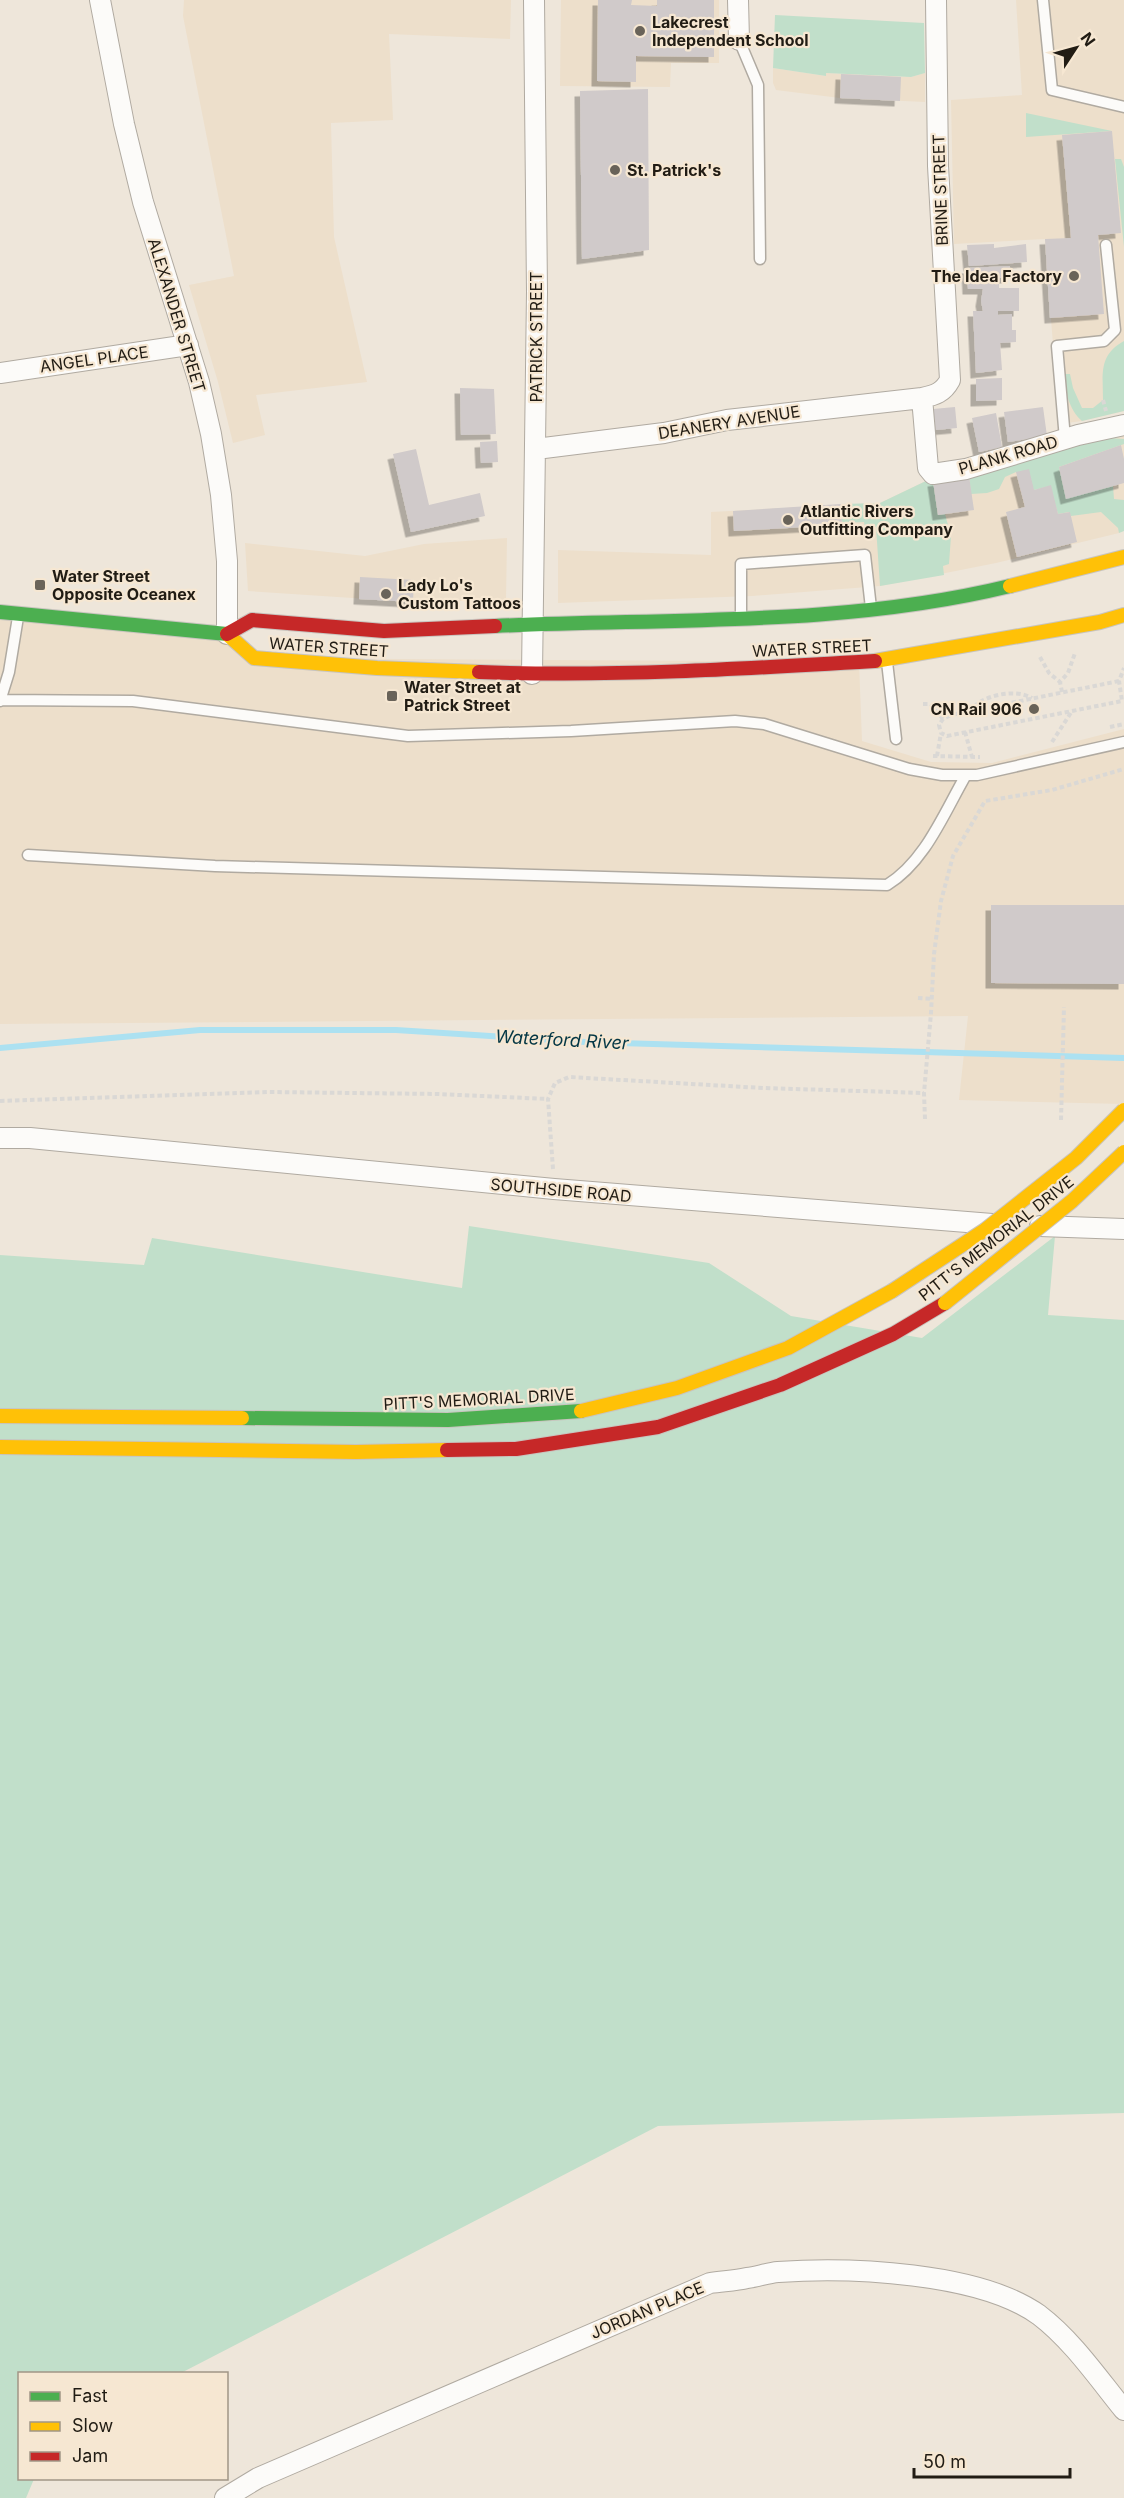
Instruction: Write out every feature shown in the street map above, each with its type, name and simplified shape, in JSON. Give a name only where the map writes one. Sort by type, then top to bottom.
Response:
[{"type":"main road","name":"WATER STREET","points":[[1124,557],[984,592],[890,608],[811,615],[384,631],[252,620],[227,634],[254,658],[377,668],[532,674],[779,667],[886,660],[1100,622],[1124,615]]},
{"type":"main road","points":[[0,612],[227,634]]},
{"type":"main road","name":"PITT'S MEMORIAL DRIVE","points":[[0,1416],[448,1420],[574,1413],[677,1388],[788,1348],[892,1291],[985,1230],[1076,1158],[1124,1110]]},
{"type":"main road","name":"PITT'S MEMORIAL DRIVE","points":[[0,1447],[356,1452],[516,1449],[658,1427],[780,1385],[893,1334],[945,1303],[1072,1201],[1124,1152]]},
{"type":"street","name":"ALEXANDER STREET","points":[[100,0],[123,124],[143,202],[188,345],[211,434],[221,495],[227,561],[227,634]]},
{"type":"street","name":"PATRICK STREET","points":[[532,674],[537,292],[534,0]]},
{"type":"street","points":[[738,0],[738,40]]},
{"type":"street","name":"BRINE STREET","points":[[922,398],[937,394],[950,380],[938,166],[936,0]]},
{"type":"street","name":"ANGEL PLACE","points":[[0,373],[188,345]]},
{"type":"street","name":"DEANERY AVENUE","points":[[536,449],[664,433],[727,420],[922,398]]},
{"type":"street","name":"PLANK ROAD","points":[[922,398],[928,468],[933,474],[966,469],[1065,439],[1124,425]]},
{"type":"street","name":"SOUTHSIDE ROAD","points":[[0,1138],[30,1138],[555,1189],[958,1222],[1124,1229]]},
{"type":"street","name":"JORDAN PLACE","points":[[225,2498],[258,2478],[710,2283],[775,2272],[877,2273],[966,2283],[989,2291],[1014,2301],[1039,2315],[1070,2345],[1124,2410]]},
{"type":"lane","points":[[1043,0],[1052,90],[1124,107]]},
{"type":"lane","points":[[738,40],[758,85],[760,259]]},
{"type":"lane","points":[[1065,439],[1058,346],[1104,341],[1115,330],[1106,245]]},
{"type":"lane","points":[[741,618],[741,564],[865,555],[871,609]]},
{"type":"lane","points":[[18,614],[9,672],[0,700],[133,701],[408,736],[571,731],[735,721],[764,724],[909,769],[942,775],[966,776],[1124,742]]},
{"type":"lane","points":[[1100,622],[1124,629]]},
{"type":"lane","points":[[886,660],[896,739]]},
{"type":"lane","points":[[28,855],[227,866],[886,885],[900,877],[915,860],[966,776]]},
{"type":"path","points":[[1060,682],[1068,673],[1078,644]]},
{"type":"path","points":[[1038,653],[1049,674],[1060,682],[1062,692]]},
{"type":"path","points":[[941,733],[947,736],[1122,701],[1119,681],[1124,668]]},
{"type":"path","points":[[937,756],[941,733],[939,725],[943,719],[1119,681]]},
{"type":"path","points":[[969,712],[975,704],[983,700],[1023,693],[1033,698]]},
{"type":"path","points":[[923,704],[930,704],[943,719]]},
{"type":"path","points":[[1052,742],[1073,711]]},
{"type":"path","points":[[1103,729],[1124,724]]},
{"type":"path","points":[[965,732],[972,757]]},
{"type":"path","points":[[1042,744],[1062,739]]},
{"type":"path","points":[[924,755],[982,757]]},
{"type":"path","points":[[925,1119],[924,1093],[937,927],[953,856],[985,801],[1052,790],[1124,770]]},
{"type":"path","points":[[918,998],[932,999]]},
{"type":"path","points":[[1061,1120],[1064,1007]]},
{"type":"path","points":[[555,1189],[549,1099],[555,1083],[569,1077],[764,1088],[924,1093]]},
{"type":"path","points":[[0,1101],[268,1092],[438,1094],[549,1099]]},
{"type":"shaded area","points":[[184,0],[511,0],[510,39],[389,34],[393,120],[331,123],[334,237],[367,382],[256,395],[265,435],[233,443],[218,382],[189,285],[234,276],[183,16]]},
{"type":"shaded area","name":"Lakecrest Independent School","points":[[561,0],[719,0],[719,63],[671,63],[670,87],[560,86]]},
{"type":"shaded area","points":[[1016,0],[1124,0],[1124,411],[1059,424],[1045,239],[954,244],[951,100],[1022,95]]},
{"type":"shaded area","points":[[773,68],[826,76],[826,73],[911,77],[925,73],[925,102],[840,98],[776,90],[773,83]]},
{"type":"shaded area","points":[[1124,434],[1124,513],[1119,533],[996,563],[880,586],[752,596],[558,603],[558,550],[711,555],[711,512],[880,503],[928,480]]},
{"type":"shaded area","points":[[507,538],[506,600],[413,602],[248,591],[245,543],[365,556],[424,544]]},
{"type":"shaded area","points":[[0,612],[227,634],[254,658],[859,662],[862,741],[931,762],[992,763],[1124,729],[1124,1104],[959,1100],[968,1016],[0,1024]]},
{"type":"green space","points":[[775,15],[924,23],[925,73],[911,77],[826,73],[826,76],[773,68]]},
{"type":"green space","points":[[1026,113],[1112,131],[1026,137]]},
{"type":"green space","points":[[1115,159],[1121,159],[1124,167],[1124,247]]},
{"type":"green space","points":[[1124,341],[1124,411],[1082,421],[1071,406],[1063,374],[1070,374],[1073,388],[1082,408],[1093,408],[1103,400],[1103,374],[1106,359]]},
{"type":"green space","points":[[1110,438],[1124,439],[1124,444],[1059,467],[1066,498],[1113,486],[1114,499],[1124,500],[1124,531],[1119,533],[1118,528],[1101,512],[1071,516],[1069,512],[1058,514],[1050,486],[1034,490],[1016,472],[1005,477],[999,489],[987,493],[971,494],[969,476]]},
{"type":"green space","points":[[928,480],[933,481],[938,515],[945,514],[951,536],[949,564],[943,566],[944,575],[880,586],[876,527],[865,527],[864,522],[842,523],[841,504],[880,503]]},
{"type":"green space","points":[[469,1226],[709,1263],[791,1316],[922,1338],[1055,1236],[1048,1315],[1124,1320],[1124,2113],[658,2126],[183,2372],[18,2372],[18,2480],[34,2480],[26,2498],[0,2498],[0,1255],[144,1265],[152,1238],[462,1288]]},
{"type":"building","points":[[598,0],[632,0],[631,5],[657,6],[657,0],[714,0],[714,57],[636,56],[636,82],[597,81]]},
{"type":"building","points":[[841,74],[901,77],[900,101],[840,98]]},
{"type":"building","name":"St. Patrick's","points":[[648,89],[649,250],[582,259],[580,91]]},
{"type":"building","points":[[1112,131],[1121,233],[1098,235],[1104,314],[1050,318],[1045,239],[1071,238],[1062,135]]},
{"type":"building","points":[[994,244],[994,248],[1026,244],[1027,262],[969,266],[967,245]]},
{"type":"building","points":[[1010,266],[1010,278],[999,278],[999,288],[1019,288],[1019,311],[998,311],[998,315],[1012,314],[1012,330],[1016,330],[1016,342],[1000,343],[1002,370],[976,373],[973,311],[983,311],[981,301],[983,289],[968,289],[967,268]]},
{"type":"building","points":[[1002,378],[1002,400],[976,401],[976,379]]},
{"type":"building","points":[[460,388],[494,389],[496,434],[461,435]]},
{"type":"building","points":[[955,407],[957,428],[935,430],[933,409]]},
{"type":"building","points":[[1043,407],[1047,436],[1008,442],[1004,412]]},
{"type":"building","points":[[996,413],[1002,447],[979,452],[972,418]]},
{"type":"building","points":[[497,441],[498,462],[481,463],[480,442]]},
{"type":"building","points":[[1121,445],[1124,459],[1124,483],[1066,499],[1059,467]]},
{"type":"building","points":[[416,449],[429,505],[480,493],[485,516],[411,532],[393,454]]},
{"type":"building","points":[[1029,469],[1034,490],[1051,485],[1058,514],[1070,512],[1077,542],[1017,557],[1006,512],[1025,507],[1016,472]]},
{"type":"building","points":[[969,476],[974,510],[938,515],[933,481]]},
{"type":"building","name":"Atlantic Rivers Outfitting Company","points":[[841,504],[842,525],[734,531],[733,511]]},
{"type":"building","points":[[360,577],[414,580],[413,602],[359,599]]},
{"type":"building","points":[[991,905],[1124,905],[1124,984],[991,983]]},
{"type":"waterway","name":"Waterford River","points":[[0,1048],[200,1030],[396,1030],[585,1042],[1124,1058]]},
{"type":"traffic: fast","points":[[495,626],[818,615],[947,599],[1010,586]]},
{"type":"traffic: fast","points":[[0,612],[227,634]]},
{"type":"traffic: fast","points":[[242,1418],[448,1420],[581,1411]]},
{"type":"traffic: slow","points":[[1010,586],[1124,557]]},
{"type":"traffic: slow","points":[[875,661],[1100,622],[1124,615]]},
{"type":"traffic: slow","points":[[227,634],[254,658],[377,668],[479,672]]},
{"type":"traffic: slow","points":[[892,1291],[985,1230],[1076,1158],[1124,1110]]},
{"type":"traffic: slow","points":[[945,1303],[1072,1201],[1124,1152]]},
{"type":"traffic: slow","points":[[581,1411],[677,1388],[788,1348],[892,1291]]},
{"type":"traffic: slow","points":[[0,1416],[242,1418]]},
{"type":"traffic: slow","points":[[0,1447],[356,1452],[447,1450]]},
{"type":"traffic: jam","points":[[227,634],[252,620],[384,631],[495,626]]},
{"type":"traffic: jam","points":[[479,672],[627,673],[875,661]]},
{"type":"traffic: jam","points":[[447,1450],[516,1449],[658,1427],[780,1385],[893,1334],[945,1303]]},
{"type":"place","name":"Lakecrest Independent School","points":[[640,31]]},
{"type":"place","name":"St. Patrick's","points":[[615,170]]},
{"type":"place","name":"The Idea Factory","points":[[1074,276]]},
{"type":"place","name":"Atlantic Rivers Outfitting Company","points":[[788,520]]},
{"type":"place","name":"Water Street Opposite Oceanex","points":[[40,585]]},
{"type":"place","name":"Lady Lo's Custom Tattoos","points":[[386,594]]},
{"type":"place","name":"Water Street at Patrick Street","points":[[392,696]]},
{"type":"place","name":"CN Rail 906","points":[[1034,709]]}]
